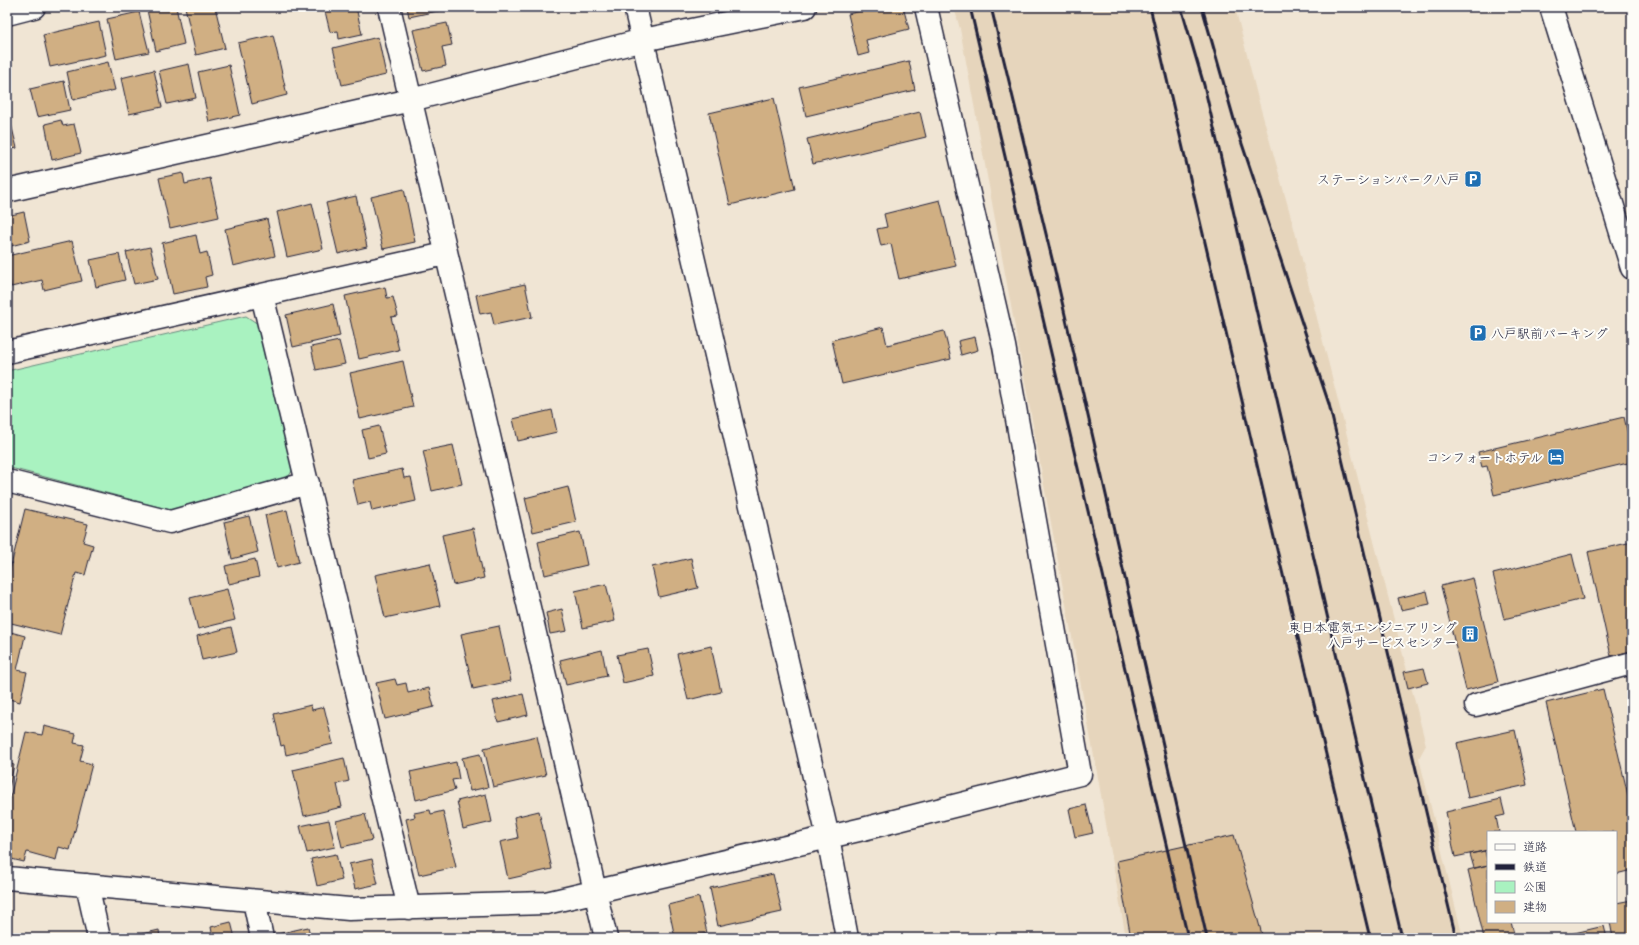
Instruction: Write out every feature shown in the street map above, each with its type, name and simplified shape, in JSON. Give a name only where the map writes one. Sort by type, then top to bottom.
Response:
[{"type":"street","points":[[7,14],[34,7]]},
{"type":"street","points":[[389,7],[445,254],[606,938]]},
{"type":"street","points":[[635,7],[828,837],[847,938]]},
{"type":"street","points":[[7,191],[411,100],[642,40],[805,7]]},
{"type":"street","points":[[7,878],[349,909],[546,903],[828,837],[1080,774],[1004,346],[926,7]]},
{"type":"street","points":[[1551,7],[1628,243],[1632,268]]},
{"type":"street","points":[[7,352],[445,254]]},
{"type":"street","points":[[262,295],[409,908]]},
{"type":"street","points":[[7,481],[170,522],[308,483]]},
{"type":"street","points":[[1476,705],[1632,663]]},
{"type":"street","points":[[87,885],[99,938]]},
{"type":"street","points":[[254,901],[262,938]]},
{"type":"shaded area","points":[[954,7],[1235,7],[1257,95],[1294,228],[1426,745],[1419,758],[1463,938],[1126,938],[960,29]]},
{"type":"green space","points":[[246,316],[258,324],[295,466],[286,481],[171,510],[7,467],[7,371]]},
{"type":"building","points":[[161,7],[176,7],[184,44],[156,51],[147,10]]},
{"type":"building","points":[[185,7],[215,7],[225,48],[196,55]]},
{"type":"building","points":[[324,7],[356,7],[362,34],[339,39],[338,31],[330,32]]},
{"type":"building","points":[[407,7],[447,7],[447,9],[409,17]]},
{"type":"building","points":[[878,7],[903,7],[909,29],[866,40],[869,53],[858,56],[848,14]]},
{"type":"building","points":[[139,12],[149,52],[116,59],[107,19]]},
{"type":"building","points":[[99,22],[106,55],[50,67],[43,35]]},
{"type":"building","points":[[447,23],[452,45],[442,47],[446,66],[423,71],[413,30]]},
{"type":"building","points":[[273,35],[287,95],[252,104],[238,43]]},
{"type":"building","points":[[378,37],[386,75],[342,85],[333,48]]},
{"type":"building","points":[[909,61],[915,90],[806,116],[799,87]]},
{"type":"building","points":[[108,62],[115,90],[73,100],[67,72]]},
{"type":"building","points":[[189,64],[196,98],[167,104],[159,71]]},
{"type":"building","points":[[229,65],[240,115],[209,122],[198,72]]},
{"type":"building","points":[[154,70],[162,107],[129,114],[121,78]]},
{"type":"building","points":[[64,81],[70,110],[37,117],[30,89]]},
{"type":"building","points":[[774,98],[795,189],[730,205],[709,113]]},
{"type":"building","points":[[920,112],[926,137],[813,164],[807,139]]},
{"type":"building","points":[[10,120],[17,148],[7,150],[7,121]]},
{"type":"building","points":[[61,120],[63,126],[74,124],[81,153],[52,160],[45,124]]},
{"type":"building","points":[[183,173],[185,184],[210,178],[219,217],[170,228],[159,178]]},
{"type":"building","points":[[404,189],[415,242],[383,249],[371,197]]},
{"type":"building","points":[[356,196],[367,247],[338,254],[326,203]]},
{"type":"building","points":[[940,200],[956,266],[899,279],[891,244],[881,246],[877,229],[887,227],[884,214]]},
{"type":"building","points":[[312,203],[323,249],[287,257],[277,212]]},
{"type":"building","points":[[24,212],[30,241],[7,247],[7,216]]},
{"type":"building","points":[[267,219],[275,256],[233,266],[225,229]]},
{"type":"building","points":[[196,235],[200,254],[207,252],[212,275],[205,277],[207,287],[173,294],[162,243]]},
{"type":"building","points":[[72,241],[82,281],[44,290],[42,280],[11,287],[7,269],[7,256]]},
{"type":"building","points":[[150,247],[158,279],[134,284],[126,252]]},
{"type":"building","points":[[119,254],[125,280],[96,287],[90,260]]},
{"type":"building","points":[[525,284],[532,317],[494,325],[491,312],[480,314],[476,295]]},
{"type":"building","points":[[385,287],[387,298],[393,297],[398,316],[391,317],[399,350],[359,359],[345,296]]},
{"type":"building","points":[[333,304],[340,336],[293,347],[286,315]]},
{"type":"building","points":[[883,327],[887,345],[944,331],[951,359],[842,384],[832,340]]},
{"type":"building","points":[[975,337],[978,350],[961,355],[958,341]]},
{"type":"building","points":[[339,341],[345,364],[316,370],[311,347]]},
{"type":"building","points":[[403,361],[413,407],[360,419],[350,373]]},
{"type":"building","points":[[552,410],[557,432],[518,441],[513,419]]},
{"type":"building","name":"コンフォートホテル","points":[[1624,417],[1632,452],[1632,462],[1494,495],[1487,466],[1482,467],[1478,452]]},
{"type":"building","points":[[379,426],[386,454],[368,458],[362,430]]},
{"type":"building","points":[[453,445],[462,484],[432,491],[423,451]]},
{"type":"building","points":[[402,469],[404,478],[411,477],[416,501],[372,511],[370,502],[358,505],[352,480]]},
{"type":"building","points":[[568,487],[576,522],[533,532],[525,498]]},
{"type":"building","points":[[25,509],[88,524],[83,542],[93,545],[85,575],[76,573],[60,635],[7,622],[7,582]]},
{"type":"building","points":[[287,510],[299,562],[277,568],[265,515]]},
{"type":"building","points":[[249,516],[258,552],[232,559],[224,522]]},
{"type":"building","points":[[473,528],[484,578],[453,585],[442,535]]},
{"type":"building","points":[[580,532],[587,565],[545,575],[538,542]]},
{"type":"building","points":[[1632,542],[1632,651],[1611,656],[1588,552]]},
{"type":"building","points":[[1572,554],[1583,599],[1504,619],[1493,574]]},
{"type":"building","points":[[691,558],[698,588],[659,597],[652,567]]},
{"type":"building","points":[[255,559],[259,577],[229,584],[225,566]]},
{"type":"building","points":[[430,563],[440,606],[385,618],[375,575]]},
{"type":"building","name":"東日本電気エンジニアリング 八戸サービスセンター","points":[[1473,578],[1498,682],[1466,690],[1441,586]]},
{"type":"building","points":[[606,584],[615,621],[583,628],[575,591]]},
{"type":"building","points":[[227,589],[235,620],[198,629],[190,598]]},
{"type":"building","points":[[1427,591],[1430,604],[1401,610],[1398,598]]},
{"type":"building","points":[[562,609],[567,631],[550,634],[546,613]]},
{"type":"building","points":[[499,626],[511,681],[473,689],[461,634]]},
{"type":"building","points":[[231,627],[237,652],[202,660],[197,636]]},
{"type":"building","points":[[7,631],[25,636],[17,670],[27,672],[20,702],[9,699],[7,709]]},
{"type":"building","points":[[711,646],[721,692],[688,700],[677,654]]},
{"type":"building","points":[[648,649],[654,676],[623,683],[617,655]]},
{"type":"building","points":[[602,650],[607,676],[566,685],[560,660]]},
{"type":"building","points":[[1424,668],[1428,683],[1408,688],[1404,672]]},
{"type":"building","points":[[395,679],[397,685],[406,683],[408,693],[429,688],[434,707],[385,719],[376,683]]},
{"type":"building","points":[[1603,689],[1632,812],[1632,870],[1617,874],[1617,831],[1576,831],[1546,703]]},
{"type":"building","points":[[523,694],[528,715],[498,722],[493,701]]},
{"type":"building","points":[[311,705],[312,710],[324,707],[333,744],[286,755],[284,745],[281,746],[274,714]]},
{"type":"building","points":[[44,726],[76,734],[74,743],[84,745],[80,761],[92,764],[70,850],[59,847],[56,860],[27,852],[24,862],[7,858],[7,810],[26,732],[42,735]]},
{"type":"building","points":[[1515,730],[1527,785],[1468,798],[1457,743]]},
{"type":"building","points":[[537,736],[546,775],[493,787],[484,748]]},
{"type":"building","points":[[480,754],[488,787],[470,791],[462,758]]},
{"type":"building","points":[[344,758],[349,781],[337,784],[342,807],[304,816],[293,770]]},
{"type":"building","points":[[456,762],[459,779],[452,780],[455,790],[416,800],[410,772]]},
{"type":"building","points":[[7,763],[14,765],[8,793],[7,793]]},
{"type":"building","points":[[486,794],[492,822],[463,829],[457,801]]},
{"type":"building","points":[[1501,799],[1505,815],[1496,817],[1499,831],[1487,831],[1487,850],[1455,857],[1446,812]]},
{"type":"building","points":[[1086,805],[1093,833],[1075,837],[1069,809]]},
{"type":"building","points":[[430,810],[431,814],[443,811],[456,867],[419,875],[406,819],[415,817],[414,813]]},
{"type":"building","points":[[539,811],[552,869],[508,879],[500,842],[518,838],[514,817]]},
{"type":"building","points":[[365,814],[372,840],[342,847],[336,821]]},
{"type":"building","points":[[329,820],[335,847],[307,853],[300,826]]},
{"type":"building","points":[[1234,835],[1263,938],[1131,938],[1117,861]]},
{"type":"building","points":[[1485,851],[1487,865],[1474,868],[1470,854]]},
{"type":"building","points":[[336,854],[342,880],[317,886],[311,859]]},
{"type":"building","points":[[372,859],[378,884],[355,889],[349,864]]},
{"type":"building","points":[[1487,865],[1487,923],[1511,923],[1515,938],[1484,938],[1468,870]]},
{"type":"building","points":[[773,874],[782,912],[718,926],[710,888]]},
{"type":"building","points":[[699,897],[707,933],[684,938],[675,938],[668,905]]},
{"type":"building","points":[[1632,900],[1632,938],[1613,938],[1610,923],[1617,923],[1617,903]]},
{"type":"building","points":[[231,922],[235,938],[213,938],[211,927]]},
{"type":"building","points":[[1604,926],[1607,938],[1567,938],[1566,935]]},
{"type":"building","points":[[308,927],[311,938],[274,938],[273,935]]},
{"type":"building","points":[[159,930],[160,938],[125,938]]},
{"type":"railway","points":[[970,7],[1188,938]]},
{"type":"railway","points":[[991,7],[1055,271],[1207,938]]},
{"type":"railway","points":[[1150,7],[1272,529],[1370,938]]},
{"type":"railway","points":[[1181,7],[1204,85],[1402,938]]},
{"type":"railway","points":[[1202,7],[1235,123],[1329,404],[1456,938]]},
{"type":"place","name":"ステーションパーク八戸","points":[[1473,179]]},
{"type":"place","name":"八戸駅前パーキング","points":[[1478,333]]},
{"type":"place","name":"コンフォートホテル","points":[[1556,457]]},
{"type":"place","name":"東日本電気エンジニアリング 八戸サービスセンター","points":[[1470,634]]}]
